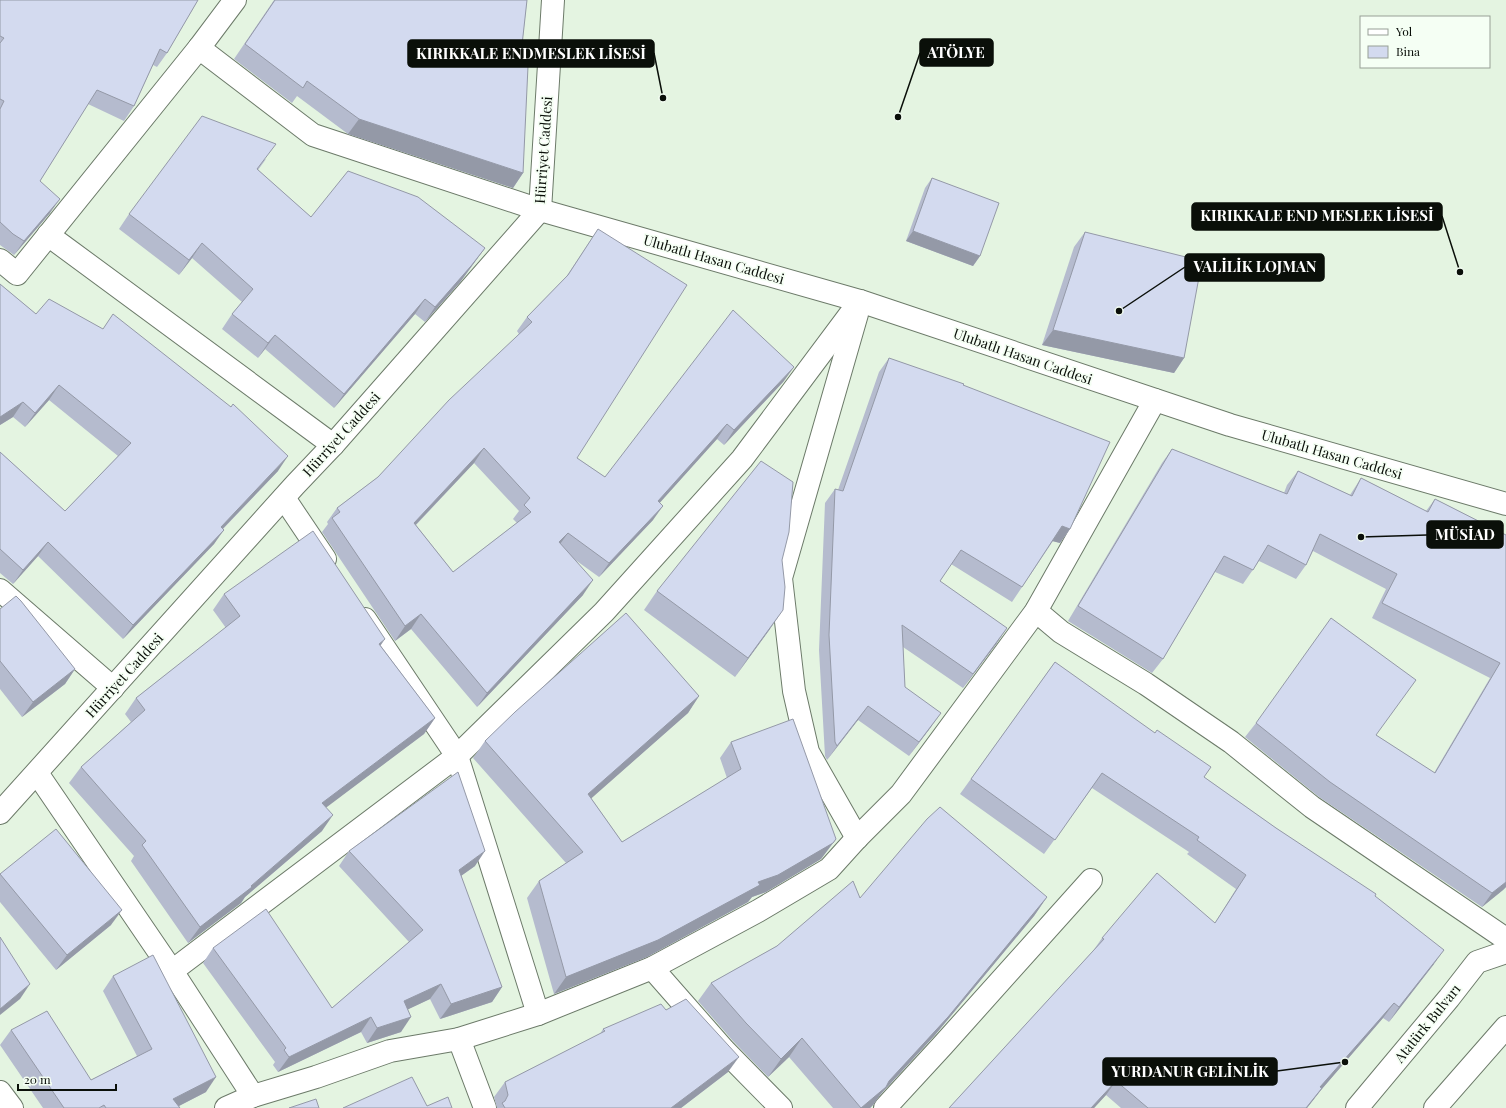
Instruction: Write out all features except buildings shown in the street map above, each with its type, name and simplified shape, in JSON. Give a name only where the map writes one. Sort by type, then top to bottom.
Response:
[{"type":"street","points":[[0,260],[18,274],[199,48],[235,0]]},
{"type":"street","name":"Hürriyet Caddesi","points":[[0,813],[333,445],[540,210],[553,0]]},
{"type":"street","name":"Ulubatlı Hasan Caddesi","points":[[199,48],[313,135],[540,210],[860,301],[1230,425],[1506,504]]},
{"type":"street","points":[[48,235],[333,445]]},
{"type":"street","points":[[172,971],[458,756],[604,612],[736,465],[860,301]]},
{"type":"street","points":[[857,838],[808,752],[794,691],[781,578],[860,301]]},
{"type":"street","points":[[226,1108],[253,1096],[316,1077],[390,1051],[458,1039],[538,1014],[652,968],[758,911],[829,869],[857,838],[901,794],[1036,611],[1156,400]]},
{"type":"street","points":[[284,498],[337,577]]},
{"type":"street","points":[[0,590],[113,688]]},
{"type":"street","points":[[355,604],[458,756],[538,1014]]},
{"type":"street","points":[[1036,611],[1061,632],[1146,684],[1231,742],[1312,807],[1506,939]]},
{"type":"street","points":[[37,772],[172,971],[253,1096]]},
{"type":"street","points":[[885,1108],[1091,880]]},
{"type":"street","name":"Atatürk Bulvarı","points":[[1357,1108],[1449,998],[1477,962],[1506,952]]},
{"type":"street","points":[[652,968],[724,1050],[781,1108]]},
{"type":"street","points":[[1435,1108],[1506,1027]]},
{"type":"street","points":[[458,1039],[485,1108]]},
{"type":"street","points":[[0,1092],[12,1108]]},
{"type":"place","name":"KIRIKKALE ENDMESLEK LİSESİ","points":[[663,98]]},
{"type":"place","name":"ATÖLYE","points":[[898,117]]},
{"type":"place","name":"KIRIKKALE END MESLEK LİSESİ","points":[[1460,272]]},
{"type":"place","name":"VALİLİK LOJMAN","points":[[1119,311]]},
{"type":"place","name":"MÜSİAD","points":[[1361,537]]},
{"type":"place","name":"YURDANUR GELİNLİK","points":[[1345,1062]]}]
